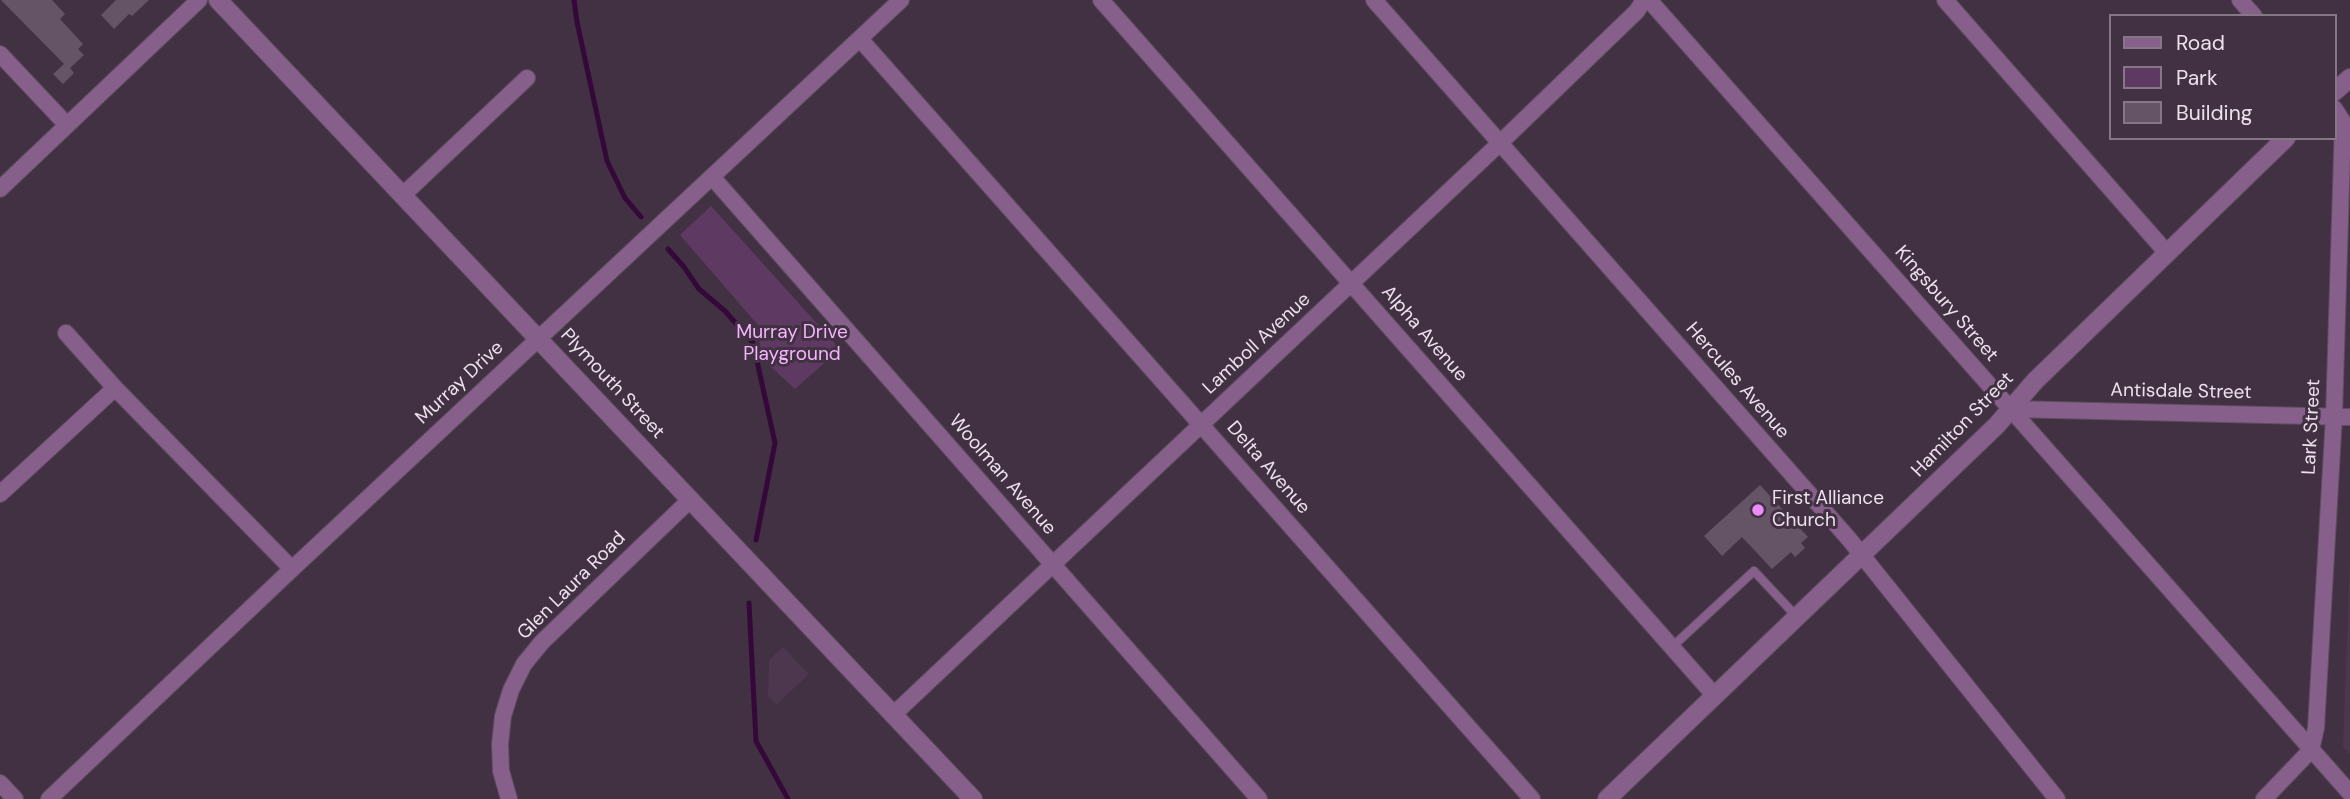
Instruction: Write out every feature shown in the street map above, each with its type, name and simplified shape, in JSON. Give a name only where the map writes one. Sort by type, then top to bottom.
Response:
[{"type":"street","points":[[0,189],[199,0]]},
{"type":"street","name":"Plymouth Street","points":[[218,0],[973,799]]},
{"type":"street","name":"Murray Drive","points":[[49,799],[901,0]]},
{"type":"street","name":"Alpha Avenue","points":[[1101,0],[1715,696]]},
{"type":"street","name":"Hercules Avenue","points":[[1374,0],[1861,555],[2057,799]]},
{"type":"street","name":"Lamboll Avenue","points":[[894,714],[1500,143],[1637,11],[1644,0]]},
{"type":"street","name":"Kingsbury Street","points":[[1649,0],[2311,750],[2344,781]]},
{"type":"street","points":[[1945,0],[2167,253]]},
{"type":"street","points":[[2240,0],[2252,14]]},
{"type":"street","name":"Delta Avenue","points":[[860,39],[1532,799]]},
{"type":"street","points":[[0,54],[67,125]]},
{"type":"street","points":[[403,195],[527,78]]},
{"type":"street","points":[[2336,90],[2350,78]]},
{"type":"street","name":"Lark Street","points":[[2311,750],[2316,727],[2342,417],[2343,122],[2336,111]]},
{"type":"street","name":"Hamilton Street","points":[[1607,799],[1997,425],[2035,382],[2284,140]]},
{"type":"street","name":"Woolman Avenue","points":[[713,178],[1259,799]]},
{"type":"street","points":[[66,333],[115,388],[292,569]]},
{"type":"street","points":[[0,494],[115,388]]},
{"type":"street","name":"Antisdale Street","points":[[2011,409],[2342,417]]},
{"type":"street","name":"Glen Laura Road","points":[[509,799],[501,771],[503,716],[511,690],[524,664],[542,642],[691,499]]},
{"type":"street","points":[[2264,799],[2311,750]]},
{"type":"street","points":[[0,783],[15,799]]},
{"type":"lane","points":[[1672,647],[1754,571],[1797,617]]},
{"type":"shaded area","points":[[2350,557],[2350,754],[2343,747]]},
{"type":"shaded area","points":[[783,647],[809,674],[776,705],[768,696],[769,660]]},
{"type":"green space","name":"Murray Drive Playground","points":[[711,206],[840,349],[795,389],[761,358],[758,325],[680,235]]},
{"type":"building","points":[[1,0],[52,0],[65,14],[60,19],[83,44],[78,49],[84,55],[70,68],[74,73],[63,84],[53,74],[64,64]]},
{"type":"building","points":[[116,0],[149,0],[114,29],[101,15]]},
{"type":"building","name":"First Alliance Church","points":[[1760,485],[1808,537],[1801,543],[1805,548],[1795,557],[1791,552],[1772,569],[1742,537],[1722,556],[1704,536]]},
{"type":"waterway","points":[[574,0],[607,161],[625,198],[641,217]]},
{"type":"waterway","points":[[668,249],[699,289],[725,311],[753,343],[775,443],[756,540]]},
{"type":"waterway","points":[[749,603],[756,741],[788,799]]},
{"type":"place","name":"First Alliance Church","points":[[1758,510]]}]
